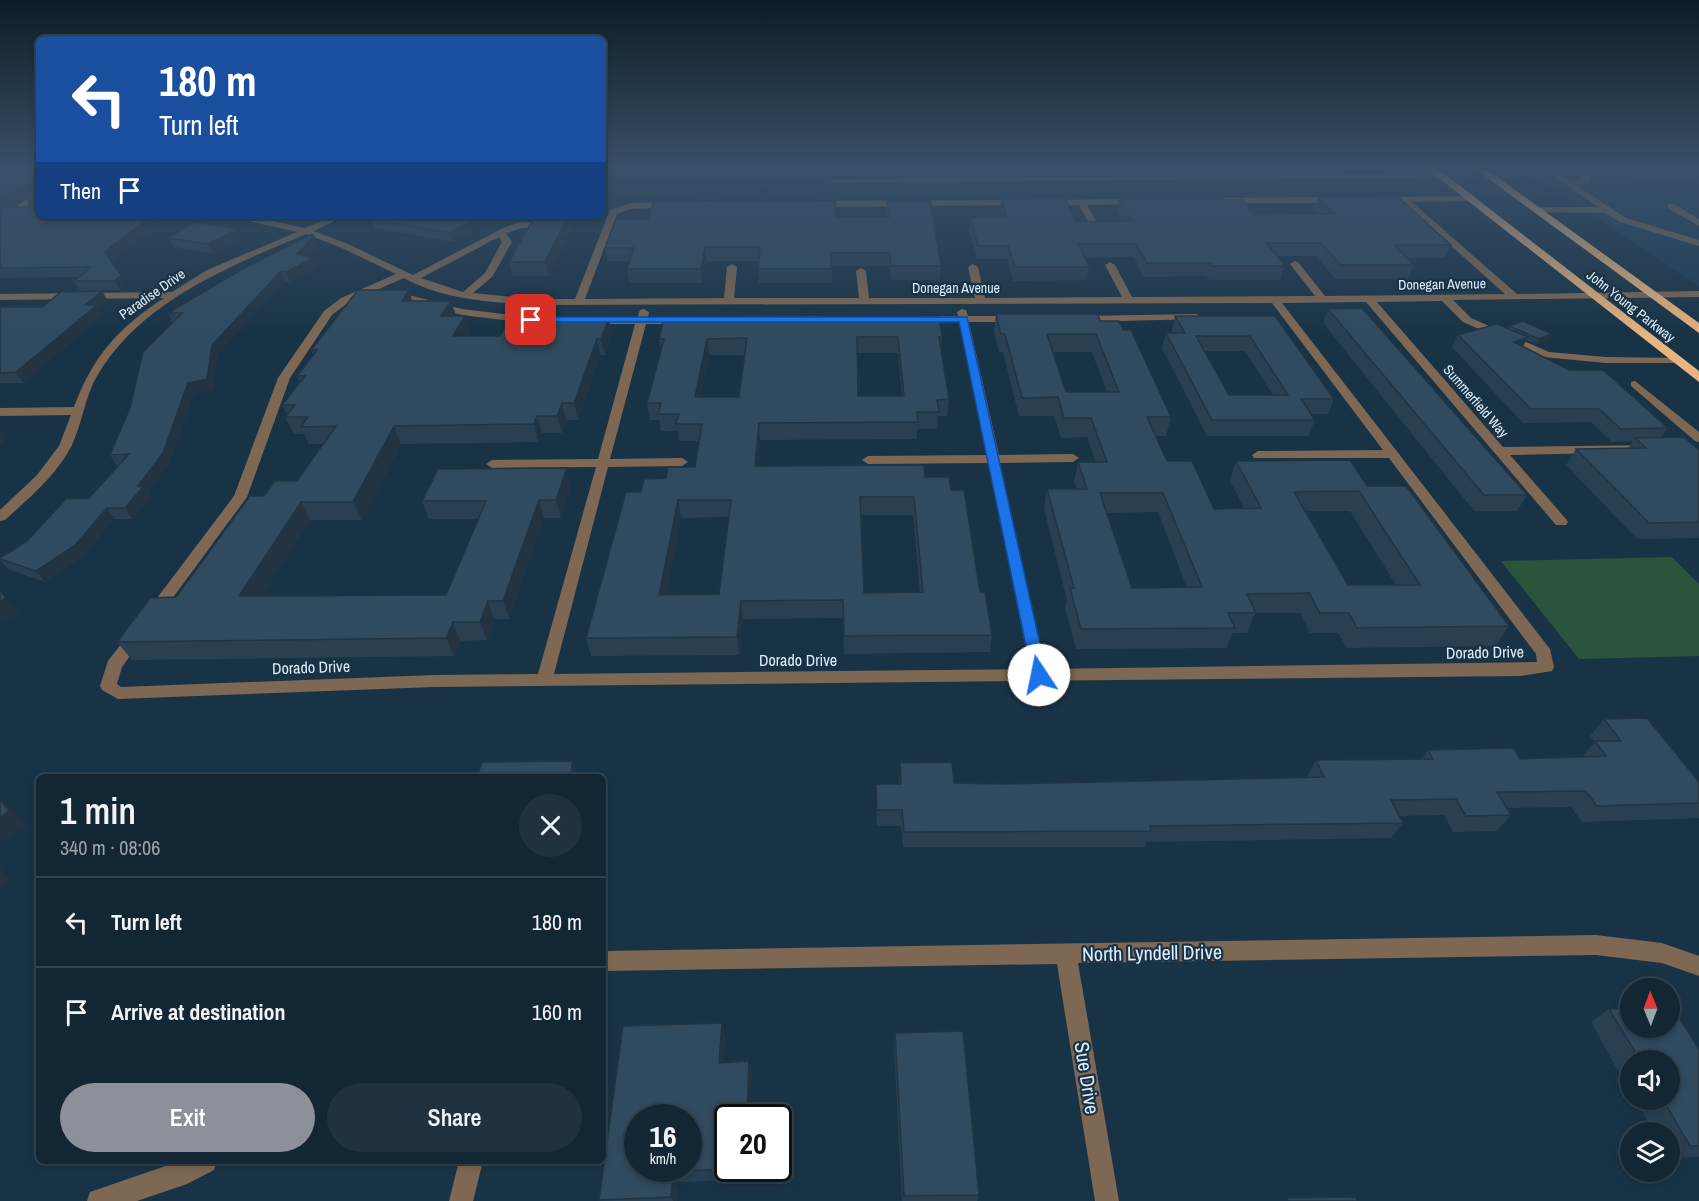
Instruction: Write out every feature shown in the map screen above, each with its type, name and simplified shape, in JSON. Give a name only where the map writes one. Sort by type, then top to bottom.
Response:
[{"type":"highway","name":"John Young Parkway","points":[[1503,224],[1699,378]]},
{"type":"highway","name":"John Young Parkway","points":[[1555,224],[1699,329]]},
{"type":"street","name":"Donegan Avenue","points":[[280,224],[332,240],[407,277],[465,295],[495,300],[578,303],[729,303],[1275,300],[1699,294]]},
{"type":"street","name":"Paradise Drive","points":[[0,517],[42,478],[65,446],[91,377],[117,340],[140,318],[171,295],[210,272],[323,224]]},
{"type":"street","points":[[578,303],[608,224]]},
{"type":"street","points":[[1094,224],[1096,228]]},
{"type":"street","points":[[1432,224],[1515,297]]},
{"type":"street","points":[[1636,224],[1699,243]]},
{"type":"street","name":"Dorado Drive","points":[[557,225],[521,225],[501,232],[407,277],[374,287],[345,300],[328,313],[284,378],[260,451],[240,496],[114,665],[108,686],[118,693],[434,681],[1520,670],[1546,667],[1544,653],[1392,454],[1282,316],[1275,300]]},
{"type":"street","points":[[465,295],[489,275],[507,242],[501,232]]},
{"type":"street","points":[[1295,264],[1322,299]]},
{"type":"street","points":[[1110,265],[1128,300]]},
{"type":"street","points":[[729,303],[732,267]]},
{"type":"street","points":[[973,267],[981,301]]},
{"type":"street","points":[[861,271],[864,302]]},
{"type":"street","points":[[374,287],[454,311],[511,320],[546,320]]},
{"type":"street","points":[[0,297],[171,295]]},
{"type":"street","name":"Summerfield Way","points":[[1368,298],[1561,522]]},
{"type":"street","points":[[1445,298],[1467,320],[1546,355],[1606,360],[1676,360]]},
{"type":"street","points":[[960,301],[1039,675]]},
{"type":"street","points":[[544,680],[647,303]]},
{"type":"street","points":[[1068,319],[1207,317]]},
{"type":"street","points":[[912,320],[1022,319]]},
{"type":"street","points":[[582,321],[690,320]]},
{"type":"street","points":[[1635,384],[1699,438]]},
{"type":"street","points":[[0,412],[77,411]]},
{"type":"street","points":[[1499,451],[1664,447]]},
{"type":"street","points":[[1258,455],[1392,454]]},
{"type":"street","points":[[868,460],[1073,458]]},
{"type":"street","points":[[492,464],[682,462]]},
{"type":"street","name":"North Lyndell Drive","points":[[606,961],[1596,945],[1662,952],[1699,966]]},
{"type":"street","name":"Sue Drive","points":[[1066,955],[1107,1201]]},
{"type":"street","points":[[99,1201],[178,1175],[198,1164]]},
{"type":"street","points":[[461,1201],[470,1164]]},
{"type":"shaded area","points":[[1607,224],[1699,224],[1699,286]]},
{"type":"green space","points":[[1672,557],[1699,584],[1699,656],[1579,659],[1501,561]]},
{"type":"building","points":[[0,224],[141,224],[105,252],[121,275],[115,281],[74,281],[91,267],[0,268]]},
{"type":"building","points":[[192,224],[237,229],[208,244],[169,238]]},
{"type":"building","points":[[400,224],[466,224],[450,233]]},
{"type":"building","points":[[530,224],[564,224],[545,262],[509,262]]},
{"type":"building","points":[[614,224],[934,224],[941,266],[891,266],[890,253],[831,253],[831,269],[758,269],[760,247],[705,247],[701,269],[627,269],[634,248],[605,248]]},
{"type":"building","points":[[972,224],[1428,224],[1451,245],[1394,245],[1414,265],[1341,265],[1321,243],[1266,243],[1285,266],[1212,266],[1210,263],[1147,263],[1136,244],[1079,244],[1089,267],[1015,267],[1008,246],[978,246]]},
{"type":"building","points":[[312,234],[314,236],[297,254],[313,258],[286,272],[281,271],[212,345],[207,379],[188,383],[163,453],[138,486],[144,486],[125,508],[107,508],[75,545],[36,571],[0,559],[27,541],[66,499],[89,498],[129,454],[110,455],[130,408],[143,352],[182,313],[168,313],[239,271]]},
{"type":"building","points":[[358,290],[409,290],[402,301],[451,301],[441,316],[465,316],[453,336],[500,336],[509,319],[609,318],[601,339],[597,339],[574,403],[562,403],[557,416],[537,416],[534,424],[394,426],[353,502],[301,502],[239,596],[446,595],[486,501],[422,501],[438,469],[567,468],[556,500],[539,500],[503,601],[488,601],[480,622],[453,622],[446,638],[117,642],[150,598],[176,597],[250,496],[264,496],[275,481],[297,481],[336,426],[301,427],[308,417],[285,417],[295,405],[282,405],[305,376],[297,376],[317,350],[311,350]]},
{"type":"building","points":[[102,291],[85,305],[97,305],[16,372],[0,373],[0,307],[42,307],[61,292]]},
{"type":"building","points":[[1362,308],[1527,495],[1484,495],[1328,309]]},
{"type":"building","points":[[996,314],[1098,314],[1100,321],[1119,321],[1123,330],[1131,330],[1171,417],[1147,417],[1167,461],[1192,461],[1214,509],[1261,508],[1236,461],[1350,460],[1367,486],[1406,486],[1509,626],[1357,628],[1349,613],[1320,613],[1309,593],[1247,594],[1256,613],[1228,613],[1235,628],[1081,629],[1070,588],[1074,588],[1047,489],[1087,489],[1078,462],[1107,462],[1091,418],[1064,418],[1058,397],[1022,398],[1005,334],[1001,334]],"holes":[[[1047,334],[1096,334],[1119,392],[1066,392]],[[1359,491],[1420,585],[1348,585],[1294,492]],[[1100,493],[1163,493],[1202,587],[1132,588]]]},
{"type":"building","points":[[824,315],[824,317],[939,317],[942,337],[939,337],[949,399],[937,400],[939,412],[917,412],[918,422],[759,423],[755,466],[924,465],[925,477],[949,477],[951,490],[964,490],[980,592],[985,592],[992,635],[844,636],[843,600],[741,601],[737,637],[586,638],[626,492],[641,492],[644,479],[666,478],[668,467],[695,467],[702,424],[676,424],[679,414],[658,414],[661,403],[647,403],[664,339],[659,339],[664,318]],"holes":[[[857,337],[898,337],[904,396],[858,396]],[[747,338],[739,397],[695,397],[707,339]],[[860,497],[914,497],[923,592],[864,593]],[[678,500],[731,500],[719,594],[659,595]]]},
{"type":"building","points":[[1175,316],[1275,316],[1334,399],[1301,399],[1315,420],[1212,420],[1166,333],[1185,333]],"holes":[[[1196,336],[1250,336],[1288,395],[1229,395]]]},
{"type":"building","points":[[1523,321],[1552,334],[1539,339],[1509,326]]},
{"type":"building","points":[[1497,324],[1528,337],[1514,342],[1569,370],[1603,370],[1668,428],[1621,429],[1599,409],[1531,409],[1458,335]]},
{"type":"building","points":[[1684,437],[1699,450],[1699,522],[1649,523],[1576,449],[1646,448],[1635,438]]},
{"type":"building","points":[[0,591],[6,598],[0,601]]},
{"type":"building","points":[[1647,718],[1699,782],[1699,803],[1597,806],[1586,791],[1497,792],[1511,815],[1466,816],[1456,799],[1391,800],[1403,823],[1150,826],[1151,831],[904,832],[902,810],[877,810],[876,784],[901,784],[900,763],[952,762],[954,783],[1004,784],[1324,777],[1316,760],[1433,759],[1428,750],[1514,748],[1520,759],[1606,756],[1595,741],[1621,741],[1604,719]]},
{"type":"building","points":[[573,761],[571,774],[478,774],[482,762]]},
{"type":"building","points":[[0,799],[9,811],[0,817]]},
{"type":"building","points":[[1620,1008],[1620,1027],[1609,1009]]},
{"type":"building","points":[[1680,1019],[1699,1049],[1699,1146],[1690,1146],[1680,1129],[1680,1122],[1676,1122],[1669,1110],[1680,1110],[1680,1050],[1634,1050],[1627,1038],[1680,1038]]},
{"type":"building","points":[[722,1023],[719,1063],[749,1061],[747,1104],[714,1104],[714,1170],[702,1170],[702,1104],[624,1104],[624,1182],[672,1182],[671,1197],[599,1200],[604,1164],[606,1164],[606,1149],[623,1026]]},
{"type":"building","points":[[963,1031],[979,1195],[904,1196],[895,1033]]},
{"type":"building","points":[[1356,1197],[1357,1201],[1288,1201],[1287,1198]]},
{"type":"route","points":[[531,320],[963,320],[1039,675]]}]
